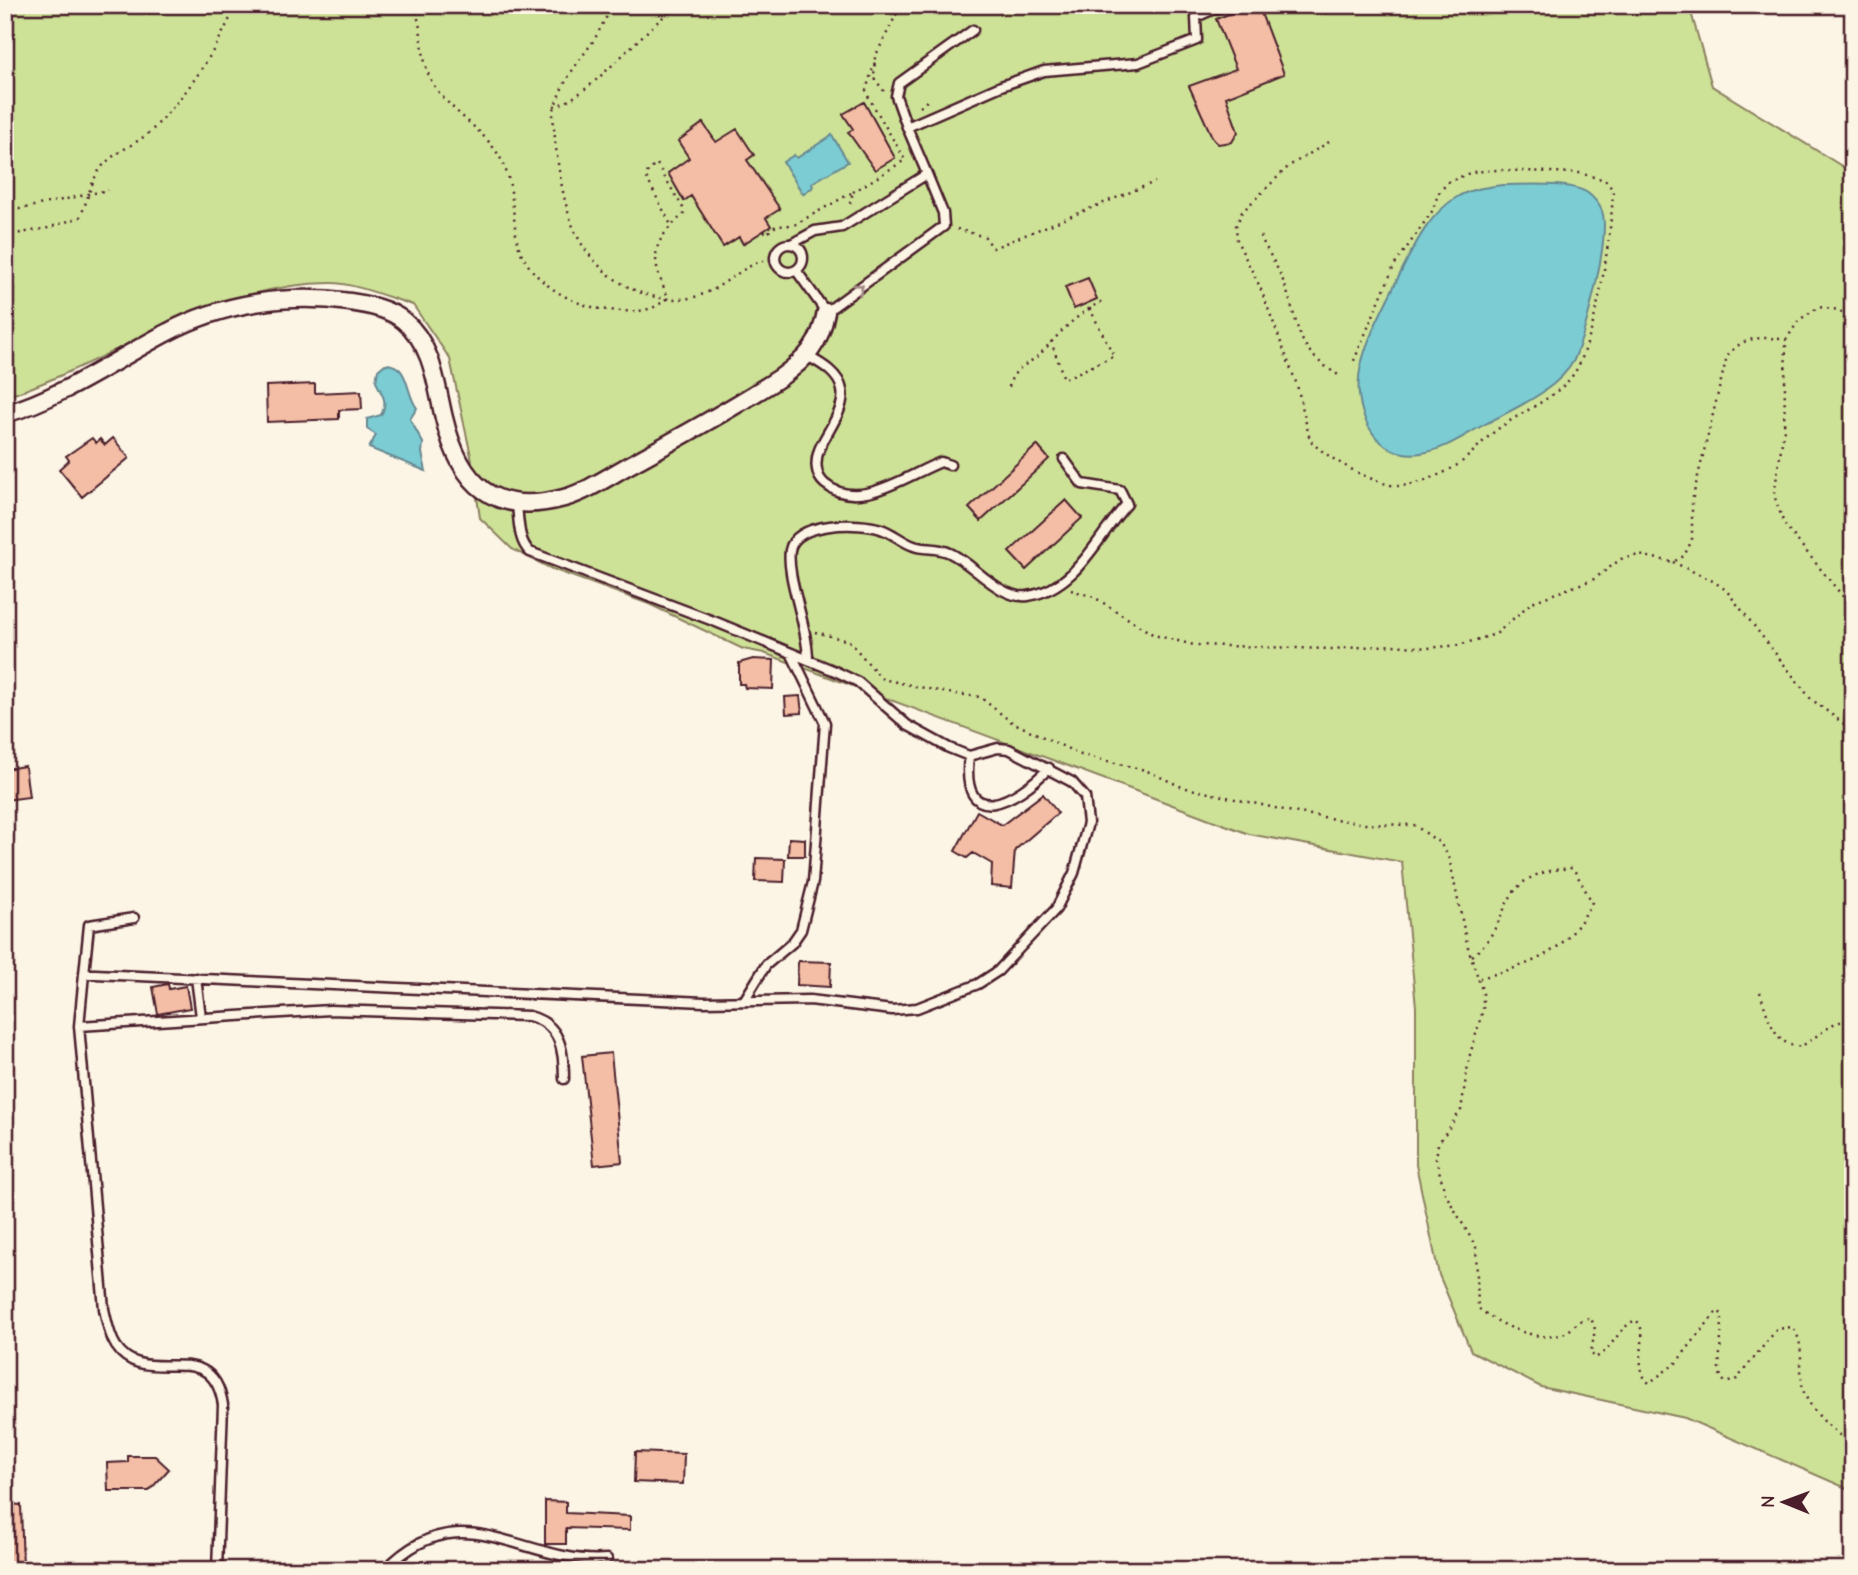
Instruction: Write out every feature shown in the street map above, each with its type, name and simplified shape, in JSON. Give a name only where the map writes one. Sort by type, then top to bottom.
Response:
[{"type":"street","points":[[5,414],[121,361],[167,333],[220,311],[288,298],[349,302],[386,311],[405,322],[414,332],[431,362],[451,440],[467,471],[489,495],[517,505],[575,495],[749,398],[808,357],[824,326],[826,312]]},
{"type":"lane","points":[[907,127],[1001,86],[1044,71],[1138,63],[1197,40],[1196,17],[1223,5]]},
{"type":"lane","points":[[796,270],[826,312],[944,226],[943,213],[897,97],[899,83],[973,30]]},
{"type":"lane","points":[[791,244],[799,248],[802,264],[796,270],[784,271],[778,267],[775,259],[779,248],[815,231],[842,227],[927,174]]},
{"type":"lane","points":[[808,357],[837,377],[843,392],[837,415],[818,452],[816,469],[825,484],[850,494],[875,492],[940,462],[950,465]]},
{"type":"lane","points":[[808,660],[807,633],[790,563],[791,547],[800,536],[822,527],[875,527],[914,546],[941,549],[1018,596],[1032,595],[1053,586],[1090,557],[1127,504],[1120,490],[1082,484],[1064,459]]},
{"type":"lane","points":[[84,974],[141,974],[704,1002],[745,999],[810,1000],[891,1010],[917,1008],[978,984],[998,971],[1056,909],[1083,848],[1088,823],[1084,797],[1072,782],[1009,749],[998,748],[969,756],[930,740],[907,725],[858,682],[791,653],[530,552],[524,547],[517,505]]},
{"type":"lane","points":[[745,999],[766,965],[792,943],[801,930],[813,882],[825,723],[791,653]]},
{"type":"lane","points":[[969,756],[970,793],[974,799],[987,804],[1014,799],[1049,768]]},
{"type":"lane","points":[[134,918],[89,925],[79,1026],[104,1309],[110,1333],[125,1356],[141,1363],[198,1366],[211,1374],[220,1385],[223,1405],[217,1570]]},
{"type":"lane","points":[[196,978],[201,1017]]},
{"type":"lane","points":[[79,1026],[365,1009],[529,1016],[539,1018],[553,1029],[561,1040],[564,1079]]},
{"type":"lane","points":[[385,1570],[403,1554],[422,1543],[438,1536],[468,1532],[574,1556],[607,1559]]},
{"type":"path","points":[[5,236],[76,220],[84,208],[99,170],[108,160],[152,130],[205,69],[236,5]]},
{"type":"path","points":[[413,5],[421,24],[426,67],[433,85],[458,113],[485,135],[503,163],[511,189],[517,240],[538,276],[580,306],[634,312],[650,309],[668,297]]},
{"type":"path","points":[[614,5],[592,42],[576,61],[554,106],[554,128],[561,173],[578,237],[594,260],[623,284],[646,296],[691,298],[703,294],[743,267],[775,259]]},
{"type":"path","points":[[554,106],[580,93],[632,43],[679,5]]},
{"type":"path","points":[[764,231],[766,234],[776,226],[794,225],[905,160],[866,90],[882,40],[901,5]]},
{"type":"path","points":[[875,62],[874,78],[878,86],[897,97]]},
{"type":"path","points":[[1329,142],[1289,166],[1241,212],[1236,226],[1237,241],[1260,287],[1297,385],[1307,436],[1315,447],[1358,472],[1395,486],[1413,484],[1454,467],[1497,429],[1556,390],[1574,374],[1588,335],[1607,251],[1613,190],[1594,175],[1579,173],[1497,170],[1472,172],[1448,182],[1438,194],[1433,210],[1394,266],[1353,363]]},
{"type":"path","points":[[668,297],[655,263],[660,237],[684,214],[657,164],[648,171],[646,177],[671,225]]},
{"type":"path","points":[[944,226],[985,237],[993,248],[1155,182]]},
{"type":"path","points":[[5,206],[20,208],[108,190]]},
{"type":"path","points":[[842,227],[853,192]]},
{"type":"path","points":[[1260,236],[1286,287],[1302,343],[1328,369],[1340,376]]},
{"type":"path","points":[[1009,387],[1014,373],[1040,354],[1070,320],[1103,301]]},
{"type":"path","points":[[1051,341],[1064,379],[1114,356],[1089,307]]},
{"type":"path","points":[[1853,321],[1839,310],[1819,307],[1800,320],[1786,340],[1784,429],[1774,495],[1779,516],[1853,609]]},
{"type":"path","points":[[1673,562],[1684,556],[1692,540],[1692,500],[1727,356],[1736,345],[1746,340],[1786,340]]},
{"type":"path","points":[[1053,586],[1085,593],[1136,626],[1184,644],[1331,649],[1393,645],[1428,648],[1459,645],[1496,634],[1532,602],[1594,579],[1622,559],[1639,555],[1673,562],[1726,590],[1811,699],[1853,731]]},
{"type":"path","points":[[807,633],[828,634],[845,639],[882,679],[980,697],[1010,721],[1074,752],[1145,770],[1182,787],[1365,824],[1418,826],[1446,849],[1467,944],[1480,978],[1483,1010],[1469,1058],[1461,1110],[1438,1144],[1436,1159],[1445,1193],[1476,1247],[1478,1308],[1506,1326],[1543,1334],[1564,1333],[1581,1319],[1591,1318],[1595,1329],[1591,1353],[1595,1358],[1606,1353],[1629,1323],[1636,1320],[1641,1328],[1641,1371],[1649,1384],[1676,1363],[1717,1311],[1722,1314],[1719,1368],[1726,1383],[1737,1379],[1777,1329],[1791,1328],[1798,1336],[1804,1394],[1817,1414],[1853,1447]]},
{"type":"path","points":[[1472,956],[1485,947],[1513,891],[1543,873],[1573,868],[1592,902],[1571,937],[1547,956],[1480,978]]},
{"type":"path","points":[[1760,992],[1779,1039],[1794,1047],[1802,1046],[1844,1019],[1853,1018]]},
{"type":"green space","points":[[5,5],[1689,5],[1712,86],[1853,173],[1853,1491],[1685,1418],[1541,1387],[1471,1351],[1439,1275],[1416,1165],[1416,1007],[1402,862],[1249,834],[764,653],[743,649],[649,604],[552,569],[512,549],[480,518],[471,456],[450,359],[413,305],[383,295],[350,285],[331,283],[288,286],[245,296],[204,310],[45,382],[5,397]]},
{"type":"water","points":[[832,135],[848,162],[812,183],[813,187],[803,194],[783,162],[794,155],[797,158]]},
{"type":"water","points":[[1503,185],[1571,187],[1589,194],[1602,211],[1604,224],[1600,262],[1590,308],[1574,360],[1545,391],[1452,443],[1422,453],[1405,453],[1390,448],[1378,439],[1369,427],[1359,397],[1361,365],[1372,333],[1414,246],[1428,224],[1446,205],[1462,194]]},
{"type":"water","points":[[385,364],[393,365],[403,374],[417,408],[410,419],[423,443],[426,471],[369,448],[376,435],[367,429],[367,419],[381,415],[383,410],[383,397],[376,381],[378,370]]},
{"type":"building","points":[[1251,5],[1258,5],[1284,74],[1226,97],[1238,132],[1232,142],[1218,144],[1213,139],[1189,86],[1236,69],[1216,19]]},
{"type":"building","points":[[864,102],[895,158],[875,170],[848,132],[853,129],[843,114]]},
{"type":"building","points":[[703,123],[716,142],[737,129],[754,155],[747,160],[780,209],[766,218],[771,226],[743,244],[739,237],[723,247],[691,196],[684,201],[668,173],[689,158],[678,141]]},
{"type":"building","points":[[1088,278],[1097,299],[1074,309],[1065,287]]},
{"type":"building","points":[[315,384],[315,393],[361,391],[362,409],[339,410],[339,419],[267,422],[266,386]]},
{"type":"building","points":[[92,438],[96,443],[100,439],[105,445],[113,438],[129,458],[82,497],[59,469],[69,460],[66,456]]},
{"type":"building","points":[[1037,445],[1049,459],[981,521],[969,508]]},
{"type":"building","points":[[1066,500],[1082,518],[1026,570],[1009,552]]},
{"type":"building","points":[[753,659],[774,660],[773,689],[745,688],[744,684],[739,684],[739,663]]},
{"type":"building","points":[[800,696],[802,713],[786,714],[785,697]]},
{"type":"building","points":[[25,766],[29,797],[5,800],[5,769]]},
{"type":"building","points":[[1043,794],[1058,813],[1015,850],[1012,888],[991,886],[992,864],[973,853],[967,858],[955,851],[977,811],[1002,825]]},
{"type":"building","points":[[789,838],[805,839],[805,856],[788,856]]},
{"type":"building","points":[[756,858],[785,859],[784,882],[755,881]]},
{"type":"building","points":[[798,961],[831,962],[830,987],[797,985]]},
{"type":"building","points":[[168,984],[169,989],[186,986],[190,1008],[158,1014],[153,987]]},
{"type":"building","points":[[611,1053],[622,1162],[594,1165],[582,1056]]},
{"type":"building","points":[[635,1452],[684,1454],[683,1484],[634,1482]]},
{"type":"building","points":[[128,1456],[155,1456],[169,1469],[149,1491],[108,1491],[107,1463],[128,1462]]},
{"type":"building","points":[[545,1501],[566,1502],[566,1513],[630,1516],[630,1530],[566,1528],[566,1544],[545,1544]]},
{"type":"building","points":[[8,1504],[21,1505],[23,1569],[5,1569]]}]
